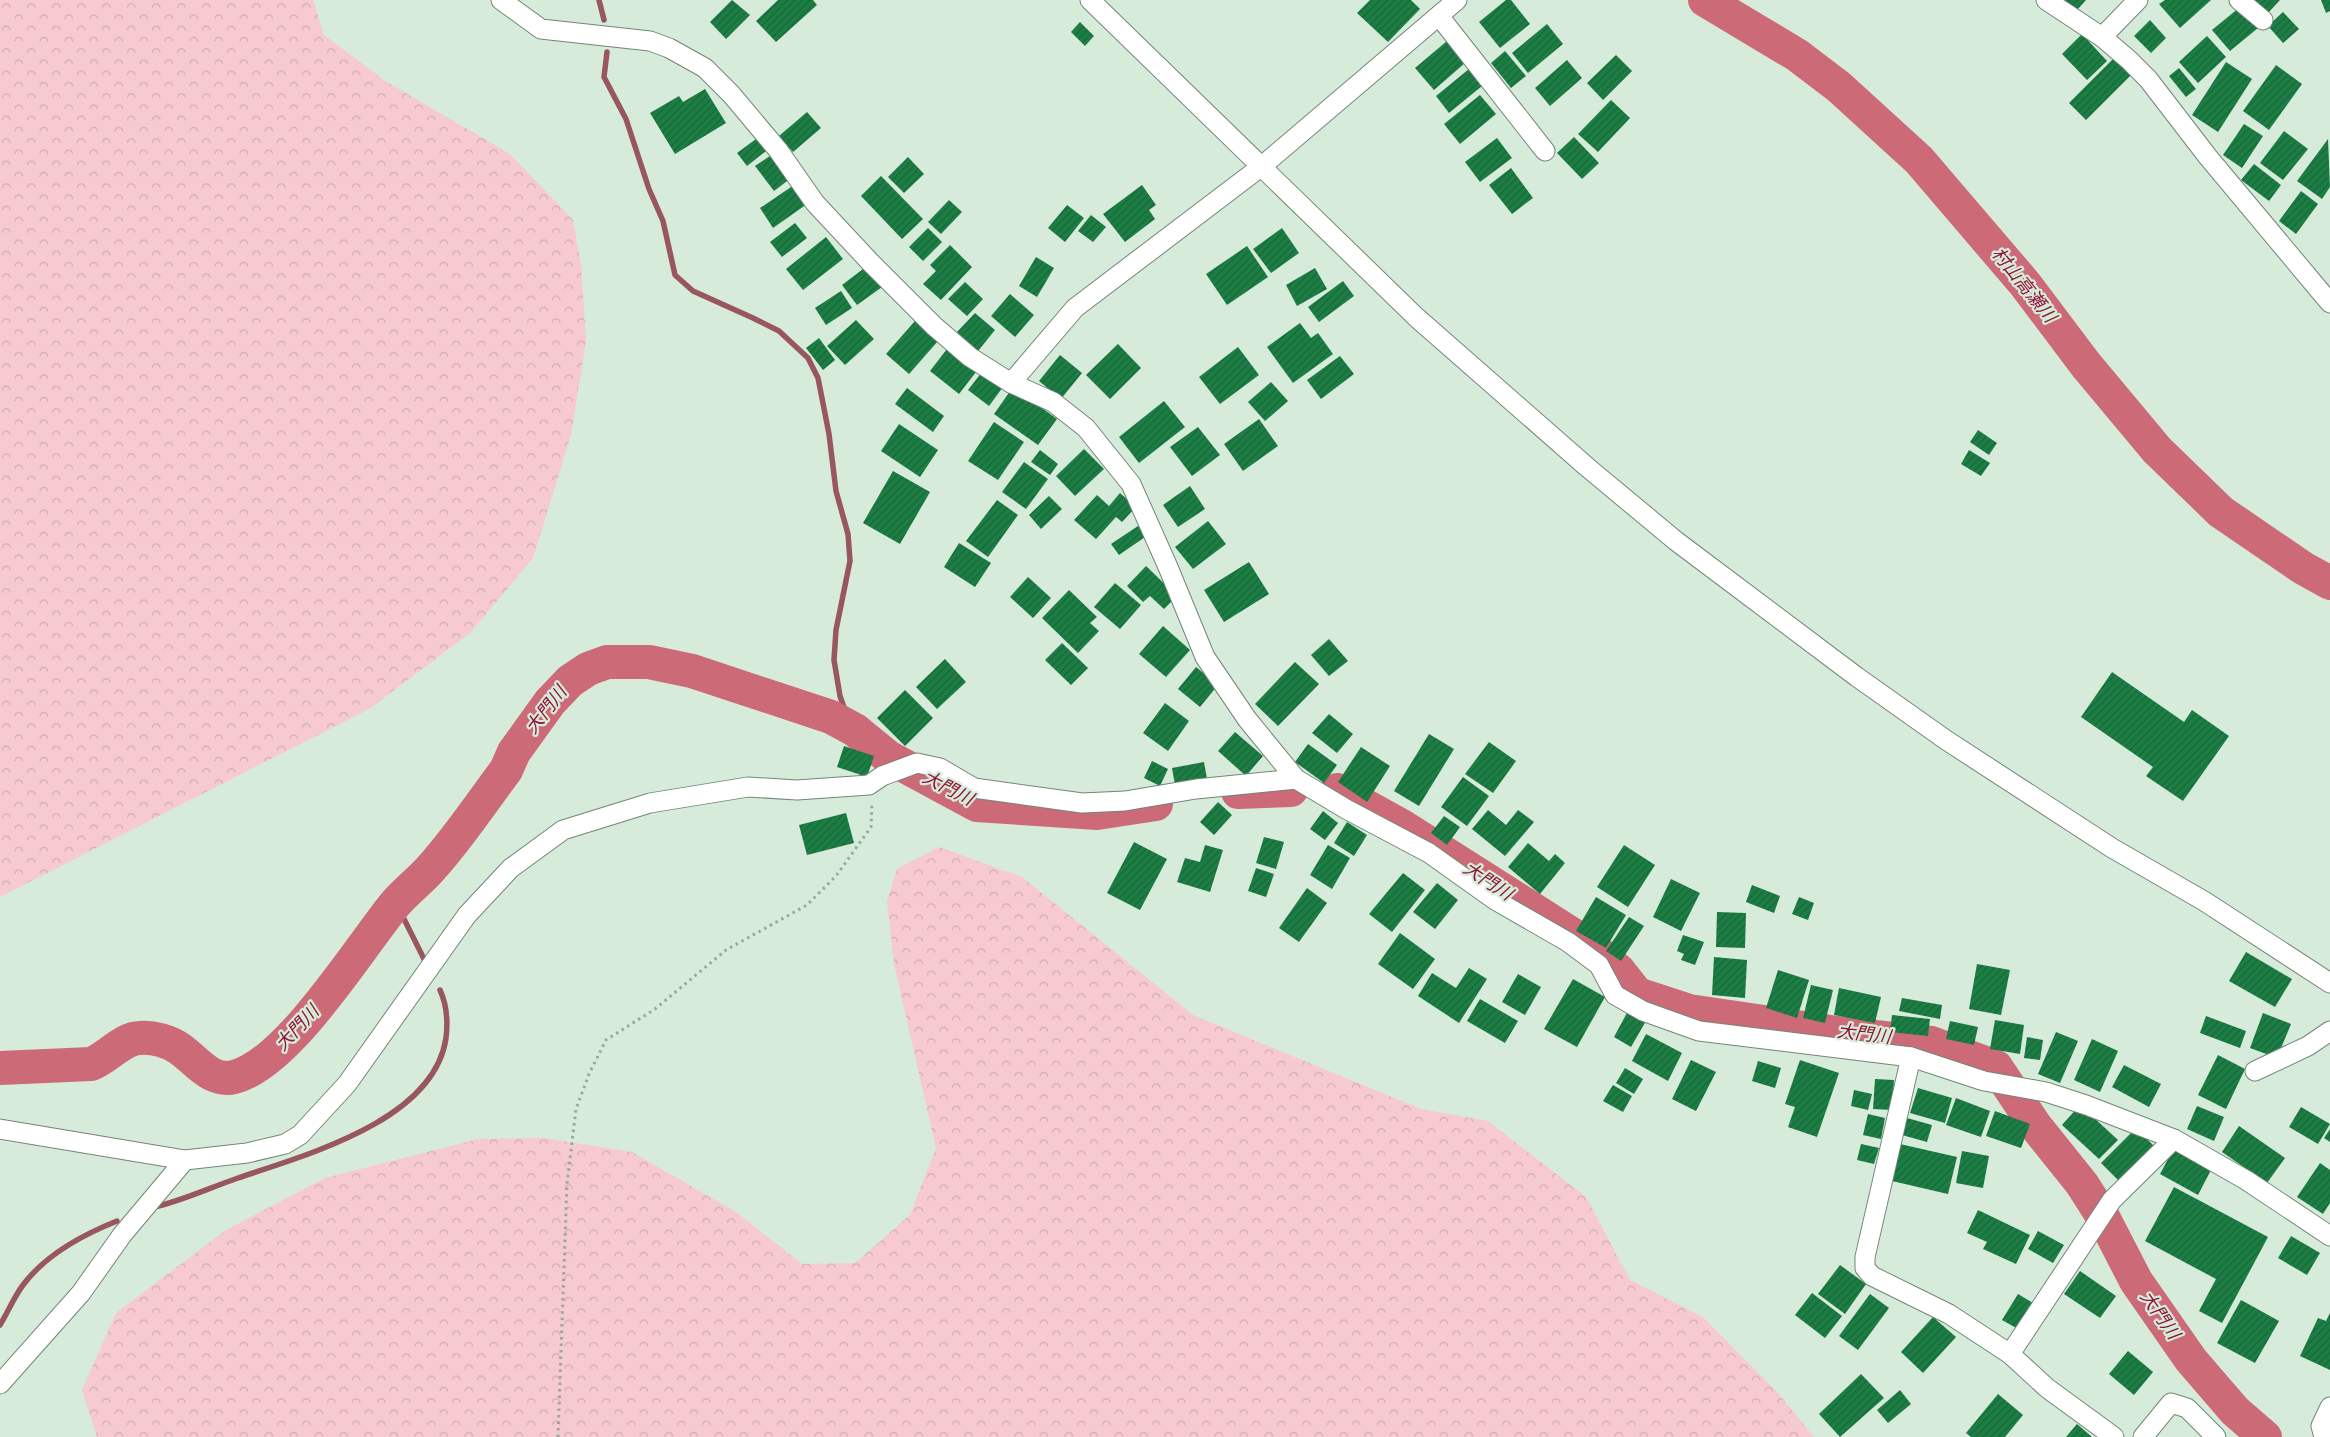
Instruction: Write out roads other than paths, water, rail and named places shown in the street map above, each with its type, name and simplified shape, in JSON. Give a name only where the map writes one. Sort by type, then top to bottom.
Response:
[{"type":"street","points":[[501,0],[541,29],[650,41],[669,48],[705,68],[731,94],[778,150],[815,202],[870,263],[934,326],[970,357],[1011,383],[1053,402],[1086,428],[1130,484],[1168,566],[1205,657],[1248,719],[1296,779],[1346,809],[1428,853],[1495,900],[1568,942],[1599,965],[1615,995],[1643,1011],[1699,1031],[1911,1057],[1984,1081],[2032,1089],[2086,1105],[2174,1139],[2246,1180],[2330,1236]]},
{"type":"street","points":[[1090,0],[1416,316],[1579,461],[1676,541],[1856,677],[1946,740],[2112,848],[2204,901],[2330,983]]},
{"type":"street","points":[[1011,383],[1075,308],[1262,166],[1457,0]]},
{"type":"street","points":[[2046,0],[2102,37],[2148,79],[2208,157],[2330,303]]},
{"type":"street","points":[[2102,37],[2138,0]]},
{"type":"street","points":[[2239,0],[2262,20]]},
{"type":"street","points":[[1439,16],[1545,151]]},
{"type":"street","points":[[0,1129],[185,1160],[247,1153],[285,1144],[300,1136],[347,1084],[467,915],[511,868],[563,830],[650,803],[748,787],[797,790],[875,780],[917,763],[940,768],[974,788],[1082,803],[1124,802],[1196,789],[1296,779]]},
{"type":"street","points":[[2255,1071],[2308,1046],[2330,1031]]},
{"type":"street","points":[[1911,1057],[1865,1257],[1865,1268],[1872,1276],[1949,1314],[2010,1354],[2047,1388],[2114,1437]]},
{"type":"street","points":[[2010,1354],[2090,1230],[2112,1200],[2174,1139]]},
{"type":"street","points":[[0,1384],[81,1293],[122,1234],[185,1160]]},
{"type":"street","points":[[2142,1437],[2171,1403],[2187,1408],[2216,1437]]},
{"type":"street","points":[[2324,1437],[2321,1426],[2330,1407]]},
{"type":"waterway","points":[[599,0],[604,20]]},
{"type":"waterway","name":"村山高瀬川","points":[[1705,0],[1797,55],[1839,87],[1919,160],[2025,284],[2086,365],[2157,450],[2221,512],[2303,568],[2330,583]]},
{"type":"waterway","points":[[607,52],[604,77],[626,119],[649,189],[663,221],[675,275],[693,291],[779,331],[808,358],[818,378],[829,434],[836,491],[848,534],[850,561],[836,630],[834,660],[840,696],[851,728]]},
{"type":"waterway","name":"大門川","points":[[0,1068],[91,1064],[127,1041],[145,1038],[161,1040],[176,1046],[204,1069],[218,1077],[234,1077],[255,1068],[277,1051],[299,1028],[342,975],[395,904],[428,872],[452,844],[506,770],[514,752],[550,702],[570,681],[588,669],[607,662],[649,662],[692,671],[831,717],[855,730],[888,757],[977,805],[1097,813],[1156,804]]},
{"type":"waterway","name":"大門川","points":[[1238,792],[1291,790]]},
{"type":"waterway","name":"大門川","points":[[1337,790],[1402,826],[1592,947],[1619,971],[1637,994],[1689,1011],[1837,1033],[1931,1043],[1996,1067],[2034,1124],[2082,1184],[2103,1217],[2136,1281],[2191,1360],[2235,1411],[2265,1437]]},
{"type":"waterway","points":[[396,903],[425,961]]},
{"type":"waterway","points":[[151,1208],[185,1198],[297,1158],[363,1130],[393,1113],[418,1092],[436,1067],[447,1032],[446,1007],[440,990]]},
{"type":"waterway","points":[[0,1325],[20,1290],[42,1264],[78,1239],[117,1221]]}]
